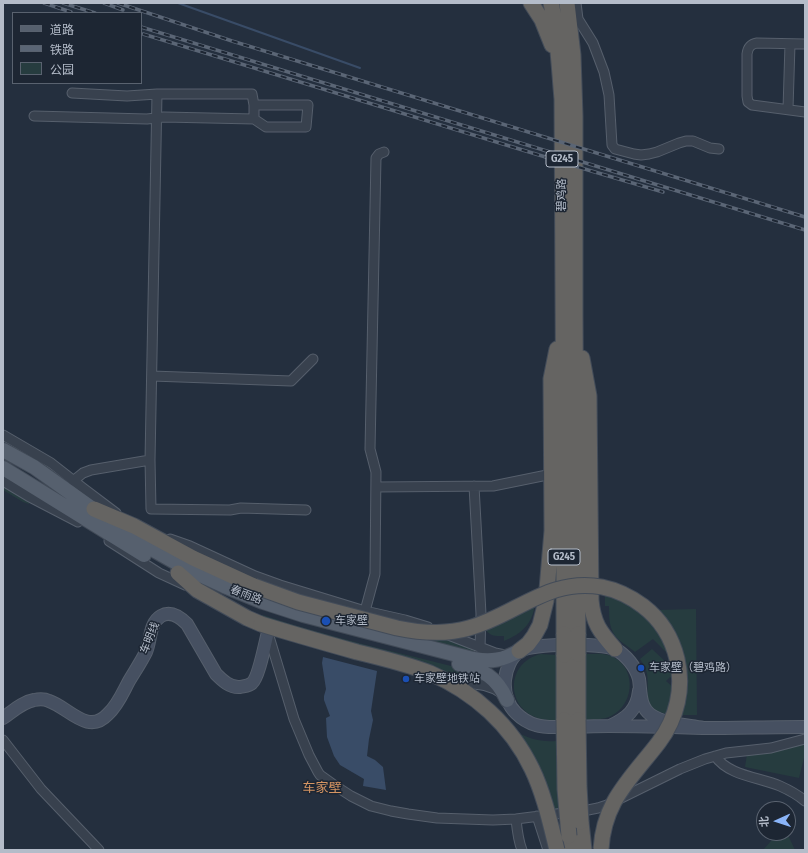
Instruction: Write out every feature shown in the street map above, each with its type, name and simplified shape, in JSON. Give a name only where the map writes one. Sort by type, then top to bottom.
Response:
[{"type":"highway","points":[[531,3],[548,32],[560,66]]},
{"type":"highway","name":"碧鸡路","points":[[551,3],[555,19],[562,99],[569,315]]},
{"type":"highway","name":"碧鸡路","points":[[569,315],[575,116],[570,4]]},
{"type":"highway","points":[[516,653],[528,644],[534,636],[540,625],[546,601],[552,531],[551,379],[569,315]]},
{"type":"highway","points":[[569,315],[589,396],[592,610],[594,618],[602,634],[615,649]]},
{"type":"highway","name":"G245","points":[[569,315],[571,720],[566,788],[570,843]]},
{"type":"highway","points":[[94,509],[134,526],[223,573],[283,597],[397,628],[424,633],[446,632],[469,628],[489,621],[546,593],[563,587],[589,585],[606,588],[622,593],[637,602],[652,614],[659,622],[673,646],[679,672],[678,699],[673,717],[664,734],[626,783],[614,802],[606,822],[601,849]]},
{"type":"highway","points":[[178,573],[197,590],[265,628],[301,636],[416,668],[455,685],[477,700],[506,728],[526,757],[536,778],[544,801],[556,850]]},
{"type":"highway","name":"G245","points":[[571,720],[580,786],[584,850]]},
{"type":"main road","name":"春雨路","points":[[3,450],[34,468],[142,543],[187,569],[224,586],[276,606],[331,622],[474,659],[502,659],[516,653]]},
{"type":"main road","name":"春雨路","points":[[3,468],[134,549],[178,573],[250,606],[277,615],[335,632],[473,668],[491,677],[502,689],[508,700]]},
{"type":"main road","points":[[45,493],[81,523]]},
{"type":"main road","name":"车明线","points":[[3,718],[26,702],[41,699],[49,701],[80,720],[88,722],[101,720],[107,716],[116,704],[146,651],[153,625],[162,615],[168,614],[181,618],[187,624],[216,674],[222,680],[229,685],[236,687],[245,686],[252,683],[257,675],[265,628]]},
{"type":"main road","points":[[609,726],[625,718],[633,710],[638,699],[639,679],[634,667],[626,657],[615,649],[596,645],[531,647],[516,653],[512,658],[508,666],[505,684],[508,700],[513,710],[520,717],[537,726],[703,728],[805,727]]},
{"type":"main road","points":[[639,686],[643,707],[651,716],[665,721],[703,728]]},
{"type":"street","points":[[570,4],[593,43],[604,72],[609,95],[612,144],[614,148],[634,154],[649,154],[679,143],[693,141],[710,148],[720,149]]},
{"type":"street","points":[[805,44],[757,43],[750,46],[747,54],[748,102],[752,105],[805,112]]},
{"type":"street","points":[[788,109],[790,44]]},
{"type":"street","points":[[72,93],[127,96],[157,94],[252,94],[254,119]]},
{"type":"street","points":[[157,94],[150,460],[151,509],[230,510],[241,508],[306,510]]},
{"type":"street","points":[[34,116],[147,119],[164,117],[254,119],[266,128],[306,127],[308,105],[254,105]]},
{"type":"street","points":[[365,612],[375,574],[376,472],[370,448],[376,158],[379,154],[384,152]]},
{"type":"street","points":[[152,376],[291,381],[313,359]]},
{"type":"street","points":[[3,435],[51,463],[134,526],[190,546],[255,576],[280,585],[365,612],[427,626],[480,648],[503,655],[516,653]]},
{"type":"street","points":[[73,481],[83,473],[91,470],[150,460]]},
{"type":"street","points":[[376,488],[493,486],[552,474]]},
{"type":"street","points":[[3,481],[28,496],[81,523],[159,573],[197,590]]},
{"type":"street","points":[[474,486],[481,614],[480,648]]},
{"type":"street","points":[[265,628],[414,673],[448,681],[494,688],[502,693],[508,700]]},
{"type":"street","points":[[265,628],[294,719],[301,738],[318,772],[351,796],[372,806],[402,813],[437,818],[493,820],[516,819],[588,810],[598,808],[680,769],[705,759],[726,753],[771,748],[805,739]]},
{"type":"street","points":[[3,740],[41,789],[99,850]]},
{"type":"street","points":[[715,756],[731,770],[780,786],[805,801]]},
{"type":"street","points":[[537,816],[548,850]]},
{"type":"street","points":[[516,819],[517,832],[522,850]]},
{"type":"green space","points":[[3,487],[29,503],[29,504],[3,490]]},
{"type":"green space","points":[[605,593],[635,607],[660,633],[670,656],[653,639],[635,652],[619,640],[611,629],[609,606],[605,606]]},
{"type":"green space","points":[[535,604],[532,617],[526,627],[511,638],[504,641],[504,636],[491,635],[485,629]]},
{"type":"green space","points":[[696,609],[697,715],[680,715],[683,702],[657,610]]},
{"type":"green space","points":[[263,615],[337,637],[463,669],[467,675],[467,679],[463,682],[261,617]]},
{"type":"green space","points":[[399,633],[446,638],[475,651],[474,654]]},
{"type":"green space","points":[[652,649],[667,663],[671,660],[673,681],[670,677],[666,681],[674,688],[668,714],[659,712],[653,708],[648,700],[647,674],[640,659]]},
{"type":"green space","points":[[541,654],[556,655],[556,720],[541,719],[529,714],[521,706],[516,697],[514,686],[516,676],[521,666],[529,659]]},
{"type":"green space","points":[[586,654],[605,654],[617,659],[624,666],[628,674],[630,684],[629,693],[625,702],[619,710],[611,716],[602,719],[586,720]]},
{"type":"green space","points":[[515,731],[535,739],[556,741],[559,814],[553,815]]},
{"type":"green space","points":[[805,743],[805,754],[799,778],[745,767],[747,754],[783,750]]},
{"type":"green space","points":[[771,841],[791,841],[795,850],[763,850]]},
{"type":"water","points":[[323,657],[377,671],[371,711],[373,720],[367,756],[375,760],[383,767],[386,790],[363,786],[364,779],[340,765],[334,756],[327,737],[326,718],[330,716],[324,700],[326,689],[322,663]]},
{"type":"waterway","points":[[178,3],[360,68]]},
{"type":"railway","points":[[44,3],[71,12]]},
{"type":"railway","points":[[63,3],[92,12]]},
{"type":"railway","points":[[104,3],[123,10]]},
{"type":"railway","points":[[118,3],[232,41],[805,217]]},
{"type":"railway","points":[[142,27],[805,230]]},
{"type":"railway","points":[[143,34],[663,192]]},
{"type":"place","name":"车家壁","points":[[326,621]]},
{"type":"place","name":"车家壁（碧鸡路）","points":[[641,668]]},
{"type":"place","name":"车家壁地铁站","points":[[406,679]]},
{"type":"district","name":"车家壁","points":[[322,788]]}]
